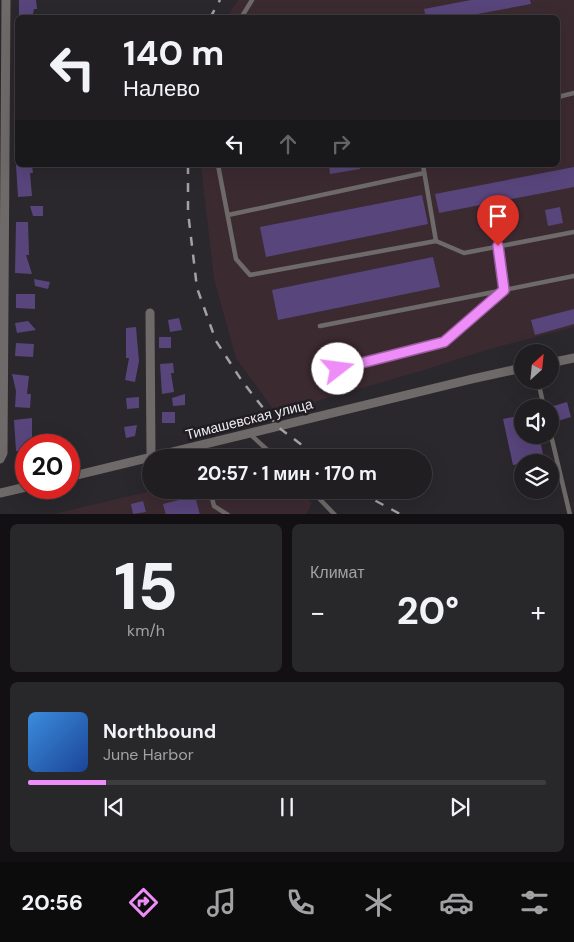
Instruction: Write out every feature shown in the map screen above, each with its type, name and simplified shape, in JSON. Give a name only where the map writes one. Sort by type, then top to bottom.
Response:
[{"type":"street","points":[[0,459],[3,453],[6,0]]},
{"type":"street","points":[[150,312],[151,449]]},
{"type":"street","points":[[559,361],[574,358]]},
{"type":"street","name":"Тимашевская улица","points":[[187,449],[514,370]]},
{"type":"street","name":"Тимашевская улица","points":[[80,474],[142,459]]},
{"type":"street","points":[[0,493],[15,490]]},
{"type":"lane","points":[[242,15],[252,0]]},
{"type":"lane","points":[[560,96],[574,93]]},
{"type":"lane","points":[[218,167],[236,259],[250,276],[436,241],[464,253],[574,232]]},
{"type":"lane","points":[[423,167],[436,241]]},
{"type":"lane","points":[[228,215],[424,173]]},
{"type":"lane","points":[[498,246],[504,290]]},
{"type":"lane","points":[[320,326],[574,276]]},
{"type":"lane","points":[[338,369],[444,342],[504,290]]},
{"type":"lane","points":[[250,434],[267,449]]},
{"type":"lane","points":[[553,444],[570,514]]},
{"type":"lane","points":[[212,499],[214,506],[228,514]]},
{"type":"lane","points":[[320,499],[335,514]]},
{"type":"shaded area","points":[[238,0],[574,0],[574,327],[486,350],[276,413],[236,358],[214,279],[201,167],[560,167],[560,15],[228,15]]},
{"type":"shaded area","points":[[142,493],[142,499],[308,499],[312,503],[306,514],[53,514]]},
{"type":"building","points":[[19,0],[36,0],[37,9],[34,9],[33,15],[19,15]]},
{"type":"building","points":[[471,0],[530,0],[531,4],[472,15],[425,15],[424,9]]},
{"type":"building","points":[[16,167],[32,167],[33,173],[30,173],[32,196],[18,197]]},
{"type":"building","points":[[329,167],[360,167],[360,169],[330,174]]},
{"type":"building","points":[[574,167],[574,187],[439,213],[435,194]]},
{"type":"building","points":[[422,195],[428,224],[266,257],[260,227]]},
{"type":"building","points":[[30,206],[43,206],[43,216],[33,216]]},
{"type":"building","points":[[560,207],[563,223],[548,226],[545,210]]},
{"type":"building","points":[[16,222],[28,222],[29,255],[26,255],[32,274],[15,273]]},
{"type":"building","points":[[433,257],[440,287],[278,320],[272,290]]},
{"type":"building","points":[[34,279],[50,282],[48,289],[35,286]]},
{"type":"building","points":[[16,294],[35,294],[35,309],[16,308]]},
{"type":"building","points":[[574,309],[574,324],[535,335],[531,320]]},
{"type":"building","points":[[179,318],[182,330],[170,332],[168,320]]},
{"type":"building","points":[[28,321],[36,330],[17,333],[15,323]]},
{"type":"building","points":[[136,327],[139,361],[135,382],[125,380],[129,358],[126,358],[126,328]]},
{"type":"building","points":[[159,337],[171,337],[171,348],[159,348]]},
{"type":"building","points":[[16,343],[34,344],[33,357],[15,356]]},
{"type":"building","points":[[173,363],[174,373],[171,373],[174,392],[162,394],[160,364]]},
{"type":"building","points":[[12,374],[29,376],[27,394],[31,394],[30,408],[15,407],[16,391]]},
{"type":"building","points":[[185,394],[185,405],[173,406],[172,398]]},
{"type":"building","points":[[139,397],[139,408],[127,409],[126,398]]},
{"type":"building","points":[[567,402],[571,417],[559,421],[559,404]]},
{"type":"building","points":[[162,412],[175,412],[175,423],[162,423]]},
{"type":"building","points":[[514,417],[514,444],[541,444],[543,454],[514,454],[513,465],[503,419]]},
{"type":"building","points":[[32,418],[32,434],[15,436],[14,420]]},
{"type":"building","points":[[137,425],[135,436],[126,438],[124,427]]},
{"type":"building","points":[[183,499],[196,499],[200,514],[166,514],[163,504]]},
{"type":"building","points":[[143,501],[146,512],[133,514],[131,504]]},
{"type":"railway","points":[[212,15],[220,0]]},
{"type":"railway","points":[[188,167],[188,212],[197,288],[216,341],[242,381],[278,427],[307,449]]},
{"type":"railway","points":[[373,499],[400,514]]},
{"type":"route","points":[[338,369],[444,342],[504,290],[498,246]]}]
